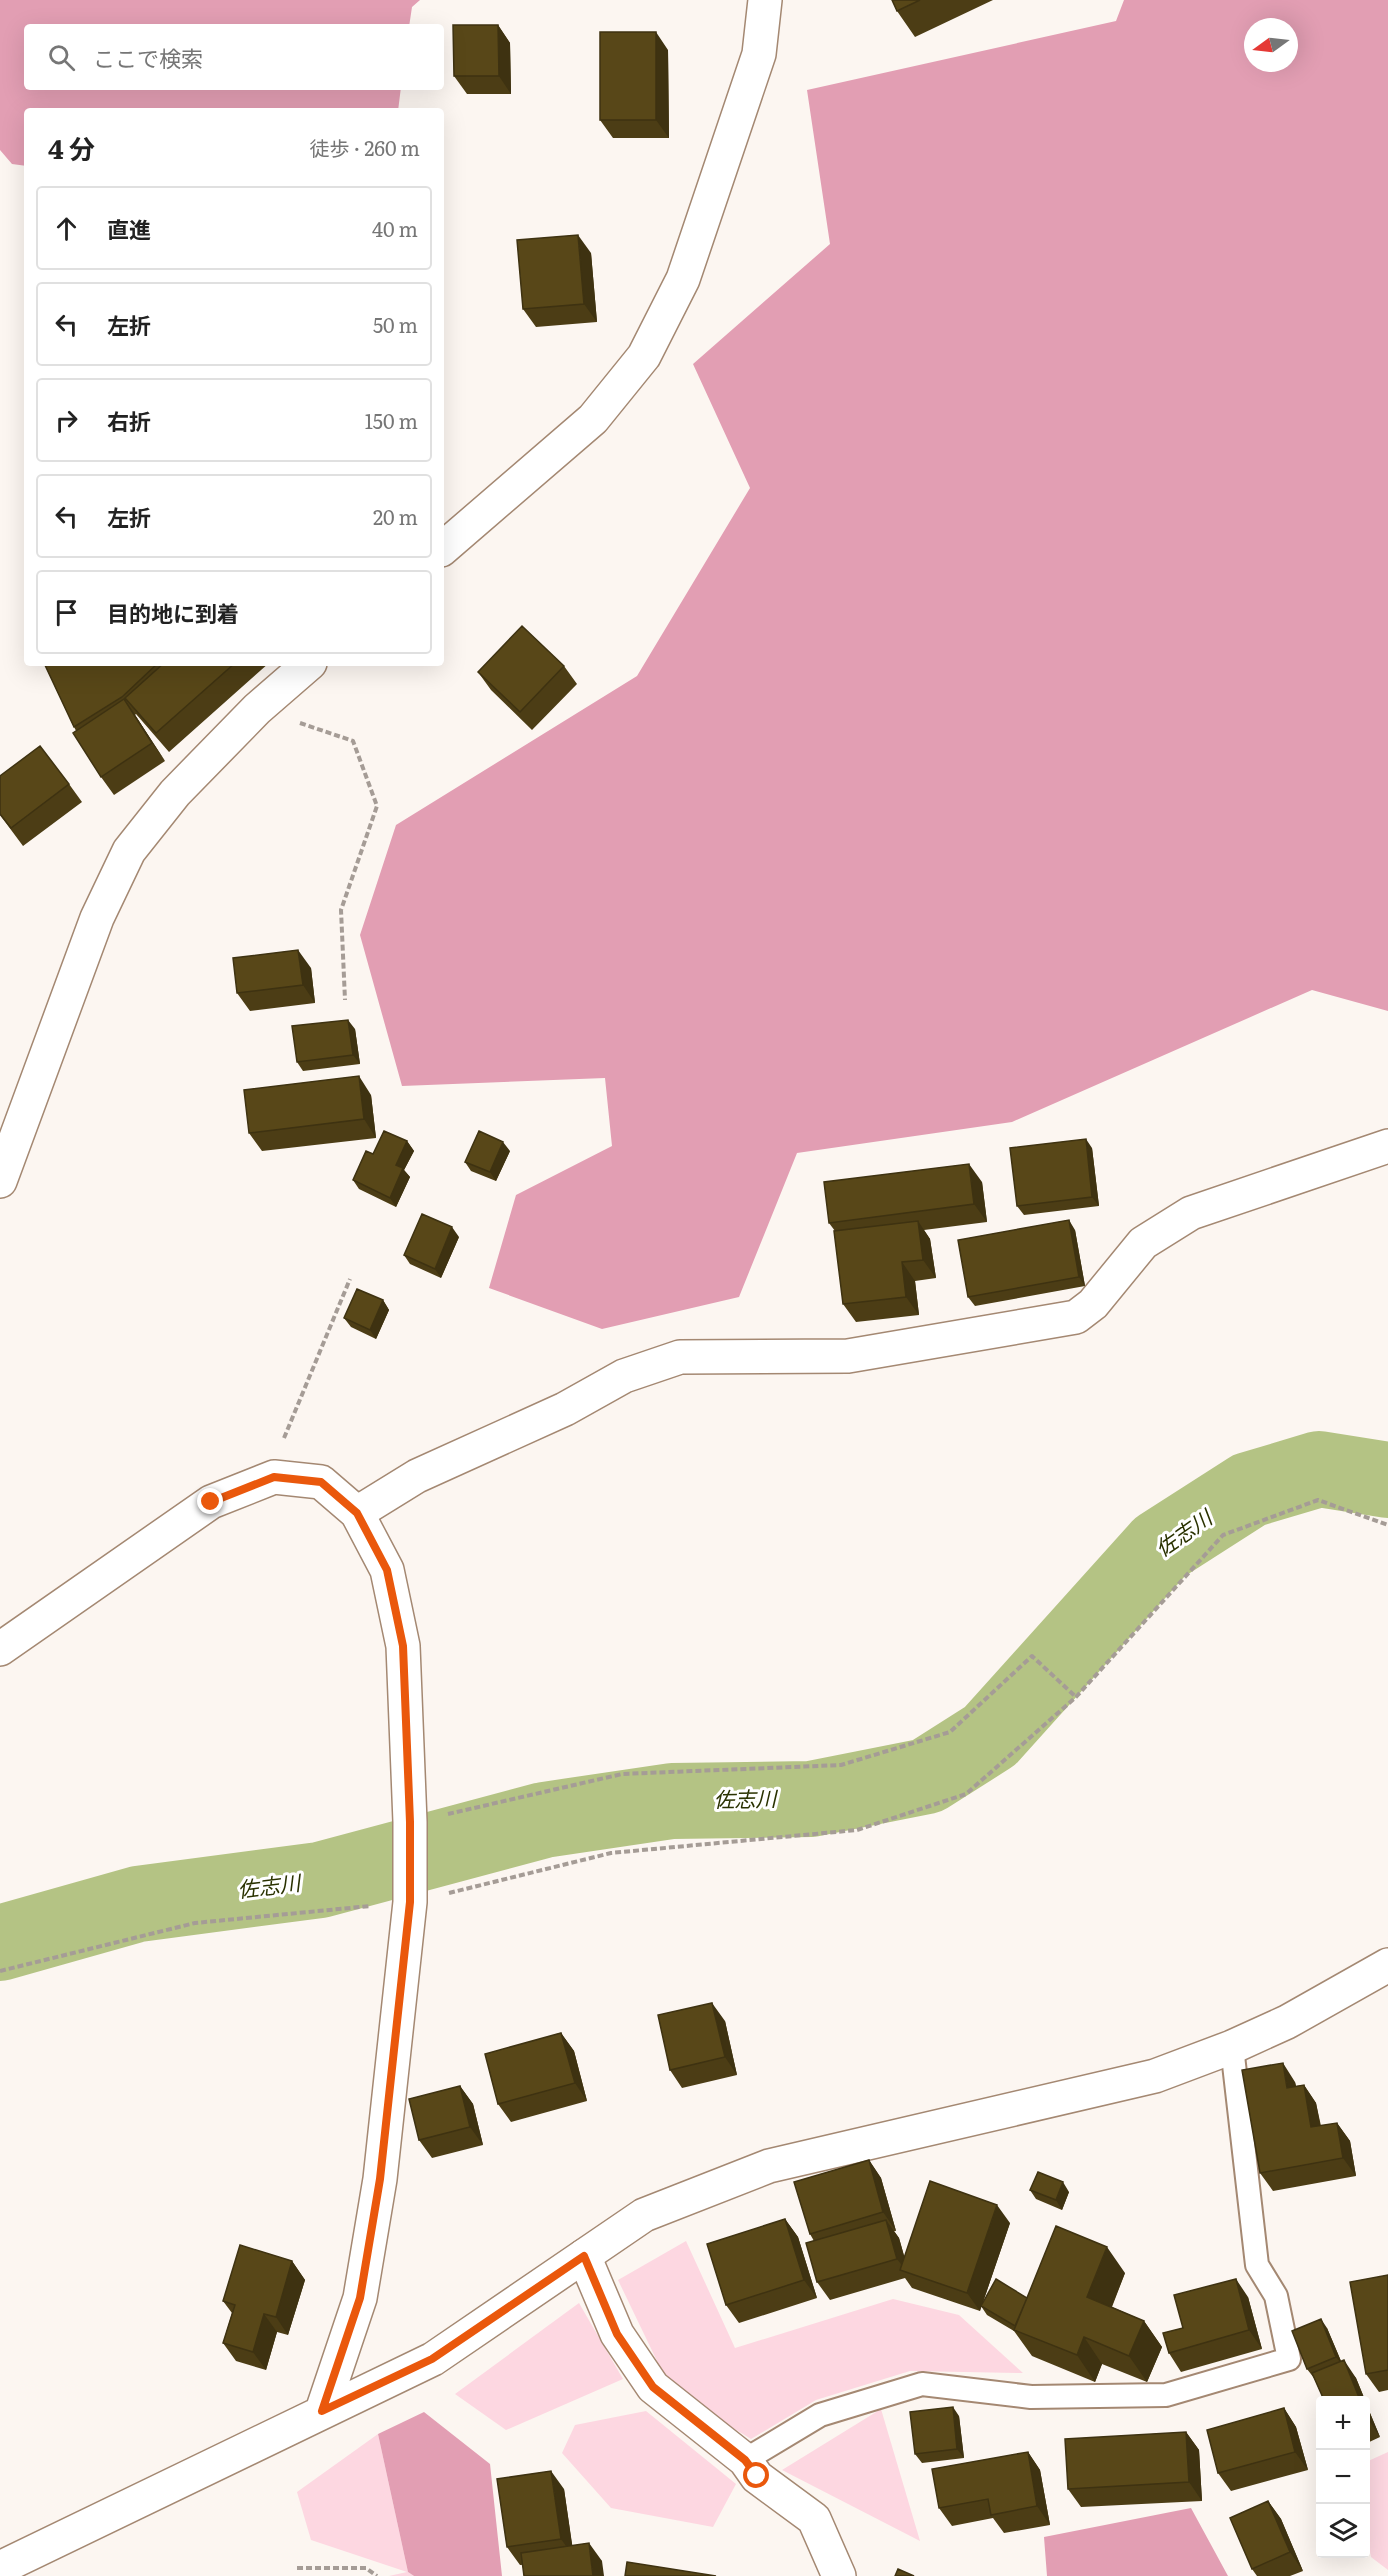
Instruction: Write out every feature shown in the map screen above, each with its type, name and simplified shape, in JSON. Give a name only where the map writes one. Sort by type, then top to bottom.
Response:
[{"type":"street","points":[[444,547],[593,419],[644,356],[683,279],[759,54],[765,0]]},
{"type":"street","points":[[2,1167],[97,918],[129,851],[175,793],[257,709],[307,666]]},
{"type":"street","points":[[357,1513],[417,1476],[565,1409],[624,1376],[680,1357],[848,1356],[1076,1317],[1093,1305],[1143,1243],[1191,1213],[1388,1146]]},
{"type":"street","points":[[0,1649],[211,1502],[274,1477],[321,1482],[357,1513],[387,1570],[403,1646],[410,1822],[410,1902],[380,2179],[360,2298],[322,2411]]},
{"type":"street","points":[[0,2568],[261,2444],[322,2411],[432,2359],[644,2215],[769,2166],[1155,2076],[1232,2047],[1287,2022],[1388,1965]]},
{"type":"street","points":[[584,2256],[617,2334],[653,2387],[745,2460],[757,2476],[814,2519],[839,2576]]},
{"type":"lane","points":[[745,2460],[820,2415],[922,2384],[1031,2397],[1166,2396],[1288,2359],[1276,2296],[1257,2265],[1232,2047]]},
{"type":"path","points":[[257,709],[353,741],[377,806],[341,910],[345,1000]]},
{"type":"path","points":[[274,1477],[285,1434],[350,1279]]},
{"type":"path","points":[[0,1971],[195,1923],[410,1902],[611,1853],[857,1830],[966,1794],[1076,1697],[1222,1535],[1318,1500],[1388,1525]]},
{"type":"path","points":[[410,1822],[622,1774],[841,1765],[950,1732],[1032,1656],[1076,1697]]},
{"type":"path","points":[[297,2568],[366,2568],[377,2576]]},
{"type":"shaded area","points":[[0,0],[420,0],[412,7],[409,24],[24,24],[24,90],[401,90],[398,108],[24,108],[24,166],[12,164],[0,150]]},
{"type":"shaded area","points":[[1124,0],[1388,0],[1388,1011],[1312,990],[1012,1122],[797,1153],[739,1297],[602,1329],[489,1288],[516,1195],[612,1146],[605,1078],[402,1086],[360,935],[396,825],[637,676],[750,488],[693,364],[830,244],[807,90],[1116,21]]},
{"type":"shaded area","points":[[686,2241],[735,2348],[893,2299],[959,2315],[1023,2373],[910,2371],[816,2400],[751,2439],[671,2390],[618,2280]]},
{"type":"shaded area","points":[[579,2303],[623,2379],[506,2430],[455,2394]]},
{"type":"shaded area","points":[[881,2409],[920,2541],[782,2470]]},
{"type":"shaded area","points":[[646,2411],[736,2484],[713,2527],[611,2508],[562,2453],[575,2425]]},
{"type":"shaded area","points":[[424,2412],[490,2464],[502,2576],[414,2576],[408,2572],[378,2434]]},
{"type":"shaded area","points":[[378,2434],[408,2572],[414,2576],[389,2576],[407,2572],[311,2540],[297,2492]]},
{"type":"shaded area","points":[[1388,2452],[1388,2570],[1371,2557],[1370,2552],[1370,2460]]},
{"type":"shaded area","points":[[1191,2508],[1228,2576],[1047,2576],[1044,2537]]},
{"type":"building","points":[[892,0],[920,0],[897,11]]},
{"type":"building","points":[[453,25],[498,25],[499,76],[454,76]]},
{"type":"building","points":[[600,32],[656,32],[656,120],[600,120]]},
{"type":"building","points":[[578,235],[584,304],[523,309],[517,240]]},
{"type":"building","points":[[522,626],[564,666],[520,712],[478,672]]},
{"type":"building","points":[[45,666],[155,666],[122,697],[74,727]]},
{"type":"building","points":[[161,666],[232,666],[156,733],[125,698]]},
{"type":"building","points":[[124,699],[152,743],[101,777],[73,733]]},
{"type":"building","points":[[40,746],[69,784],[11,828],[0,814],[0,776]]},
{"type":"building","points":[[298,950],[303,985],[237,993],[233,958]]},
{"type":"building","points":[[348,1020],[353,1055],[297,1062],[292,1026]]},
{"type":"building","points":[[359,1076],[364,1119],[249,1133],[244,1090]]},
{"type":"building","points":[[384,1131],[407,1141],[396,1165],[403,1168],[390,1198],[353,1180],[366,1151],[373,1154]]},
{"type":"building","points":[[479,1131],[503,1142],[490,1172],[465,1162]]},
{"type":"building","points":[[1086,1139],[1092,1197],[1017,1206],[1010,1148]]},
{"type":"building","points":[[969,1164],[974,1204],[829,1223],[824,1182]]},
{"type":"building","points":[[422,1214],[452,1227],[435,1269],[404,1255]]},
{"type":"building","points":[[1069,1220],[1079,1277],[968,1297],[958,1240]]},
{"type":"building","points":[[918,1221],[923,1260],[902,1262],[906,1297],[843,1304],[834,1231]]},
{"type":"building","points":[[357,1289],[383,1300],[370,1330],[344,1318]]},
{"type":"building","points":[[712,2003],[725,2057],[670,2070],[658,2015]]},
{"type":"building","points":[[561,2033],[575,2083],[498,2104],[485,2054]]},
{"type":"building","points":[[1283,2063],[1287,2088],[1304,2085],[1311,2127],[1337,2123],[1343,2158],[1260,2173],[1242,2070]]},
{"type":"building","points":[[460,2086],[470,2127],[419,2140],[409,2099]]},
{"type":"building","points":[[869,2160],[883,2212],[810,2234],[794,2182]]},
{"type":"building","points":[[1038,2172],[1063,2182],[1056,2200],[1030,2190]]},
{"type":"building","points":[[930,2181],[997,2205],[967,2293],[900,2270]]},
{"type":"building","points":[[785,2219],[804,2280],[726,2305],[707,2244]]},
{"type":"building","points":[[886,2220],[897,2259],[817,2282],[806,2243]]},
{"type":"building","points":[[1056,2226],[1107,2247],[1087,2297],[1144,2321],[1129,2356],[1084,2337],[1077,2355],[1014,2330]]},
{"type":"building","points":[[240,2245],[292,2261],[276,2317],[264,2314],[253,2352],[223,2343],[235,2305],[223,2301]]},
{"type":"building","points":[[1388,2275],[1388,2370],[1366,2374],[1350,2282]]},
{"type":"building","points":[[996,2279],[1027,2298],[1015,2326],[981,2306]]},
{"type":"building","points":[[1236,2279],[1249,2330],[1169,2353],[1163,2333],[1183,2328],[1174,2295]]},
{"type":"building","points":[[1321,2319],[1336,2357],[1307,2369],[1292,2331]]},
{"type":"building","points":[[1344,2360],[1358,2396],[1322,2396],[1312,2373]]},
{"type":"building","points":[[953,2407],[957,2449],[915,2454],[910,2412]]},
{"type":"building","points":[[1284,2408],[1295,2452],[1218,2473],[1207,2430]]},
{"type":"building","points":[[1186,2432],[1189,2482],[1068,2489],[1065,2439]]},
{"type":"building","points":[[1028,2452],[1037,2506],[991,2515],[988,2499],[939,2508],[932,2469]]},
{"type":"building","points":[[551,2471],[561,2539],[507,2547],[497,2479]]},
{"type":"building","points":[[1268,2501],[1290,2552],[1252,2569],[1230,2518]]},
{"type":"building","points":[[589,2543],[593,2576],[524,2576],[521,2553]]},
{"type":"building","points":[[627,2562],[716,2576],[625,2576]]},
{"type":"building","points":[[898,2569],[914,2576],[895,2576]]},
{"type":"waterway","name":"佐志川","points":[[0,1943],[138,1904],[320,1880],[544,1820],[672,1801],[811,1799],[927,1776],[990,1736],[1160,1547],[1249,1490],[1319,1469],[1388,1480]]},
{"type":"route","points":[[211,1502],[274,1477],[321,1482],[357,1513],[387,1570],[403,1646],[410,1822],[410,1902],[380,2179],[360,2298],[322,2411],[432,2359],[584,2256],[617,2334],[653,2387],[745,2460],[757,2476]]}]
